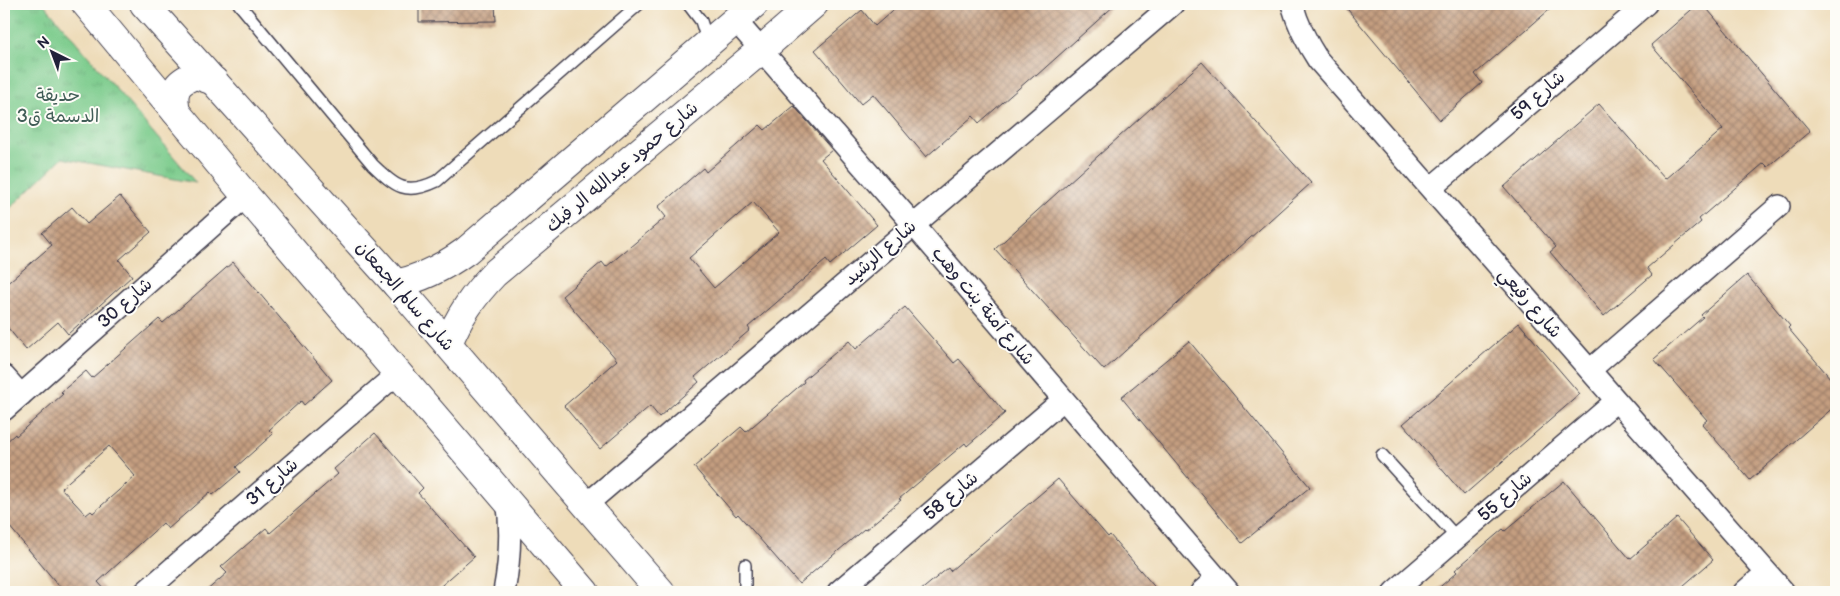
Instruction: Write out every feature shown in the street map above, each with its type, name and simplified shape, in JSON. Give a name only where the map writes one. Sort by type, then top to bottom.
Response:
[{"type":"street","points":[[86,4],[246,196],[399,372],[585,592]]},
{"type":"street","name":"شارع سالم الجمعان","points":[[144,4],[396,284],[661,592]]},
{"type":"street","name":"شارع حمود عبدالله الر فبك","points":[[448,344],[459,317],[494,274],[814,4]]},
{"type":"street","name":"شارع الرشيد","points":[[587,504],[1173,4]]},
{"type":"street","name":"شارع رفيعي","points":[[1292,4],[1305,39],[1318,60],[1784,592]]},
{"type":"street","name":"شارع 59","points":[[1431,188],[1646,4]]},
{"type":"street","name":"شارع حمود عبدالله الر فبك","points":[[396,284],[431,273],[452,262],[745,12]]},
{"type":"street","name":"شارع آمنة بنت وهب","points":[[745,12],[761,50],[1223,585]]},
{"type":"street","points":[[176,112],[174,102],[175,91],[184,80],[196,75],[214,81]]},
{"type":"street","name":"شارع 30","points":[[4,410],[246,196]]},
{"type":"street","points":[[1590,370],[1779,206]]},
{"type":"street","name":"شارع 31","points":[[145,592],[399,372]]},
{"type":"street","points":[[4,376],[21,395]]},
{"type":"street","name":"شارع 58","points":[[838,592],[1063,400]]},
{"type":"street","name":"شارع 55","points":[[1394,592],[1616,401]]},
{"type":"street","points":[[504,592],[511,536],[507,499]]},
{"type":"street","points":[[1744,592],[1766,573]]},
{"type":"street","points":[[1201,592],[1223,585]]},
{"type":"lane","points":[[239,4],[373,165],[398,186],[409,189],[423,188],[443,176],[639,4]]},
{"type":"lane","points":[[688,4],[701,20],[708,44]]},
{"type":"lane","points":[[1382,455],[1457,538]]},
{"type":"lane","points":[[745,565],[745,592]]},
{"type":"green space","name":"حديقة الدسمة ق3","points":[[4,4],[44,4],[196,183],[62,158],[4,214]]},
{"type":"building","points":[[419,4],[495,4],[496,21],[419,22]]},
{"type":"building","points":[[900,4],[1116,4],[1036,76],[1034,75],[979,123],[973,116],[926,157],[873,94],[861,104],[815,50],[862,10],[875,26]]},
{"type":"building","points":[[1343,4],[1556,4],[1475,74],[1482,83],[1440,120]]},
{"type":"building","points":[[1698,4],[1703,4],[1810,131],[1768,167],[1764,163],[1699,219],[1701,222],[1647,268],[1652,275],[1604,316],[1550,252],[1556,247],[1504,187],[1599,104],[1665,179],[1723,129],[1651,45]]},
{"type":"building","points":[[1202,62],[1311,183],[1104,370],[995,249]]},
{"type":"building","points":[[794,106],[832,150],[821,159],[877,225],[830,265],[826,260],[748,327],[750,330],[695,377],[699,382],[659,417],[650,406],[600,449],[564,406],[617,360],[562,296],[602,262],[606,267],[666,217],[658,207],[703,168],[706,172],[760,125],[765,130]],"holes":[[[753,202],[779,232],[714,288],[689,258]]]},
{"type":"building","points":[[120,196],[151,232],[119,260],[132,276],[68,334],[58,322],[26,350],[4,323],[4,286],[52,245],[42,233],[72,207],[87,224]]},
{"type":"building","points":[[233,262],[332,380],[304,405],[301,401],[269,430],[273,434],[236,467],[240,472],[213,495],[210,492],[168,529],[163,523],[98,582],[107,592],[64,592],[4,520],[4,444],[15,434],[16,436],[63,394],[61,392],[86,371],[92,378],[159,319],[163,323]],"holes":[[[109,446],[135,476],[93,513],[91,511],[86,515],[61,488]]]},
{"type":"building","points":[[1747,275],[1836,385],[1836,405],[1750,480],[1702,424],[1707,420],[1654,359],[1703,317],[1701,315]]},
{"type":"building","points":[[905,307],[954,363],[959,359],[1005,413],[967,446],[965,443],[899,499],[901,500],[799,584],[694,467],[741,427],[746,432],[849,341],[856,349]]},
{"type":"building","points":[[1519,323],[1580,394],[1464,495],[1403,424]]},
{"type":"building","points":[[1189,341],[1310,487],[1242,543],[1121,397]]},
{"type":"building","points":[[375,433],[423,488],[418,493],[474,557],[434,592],[205,592],[227,573],[221,567],[266,528],[270,533],[338,474],[334,469]]},
{"type":"building","points":[[1058,479],[1159,592],[919,592],[948,568],[950,571]]},
{"type":"building","points":[[1564,481],[1630,559],[1677,518],[1713,560],[1676,592],[1434,592],[1457,572],[1455,570],[1503,529],[1505,531]]}]
